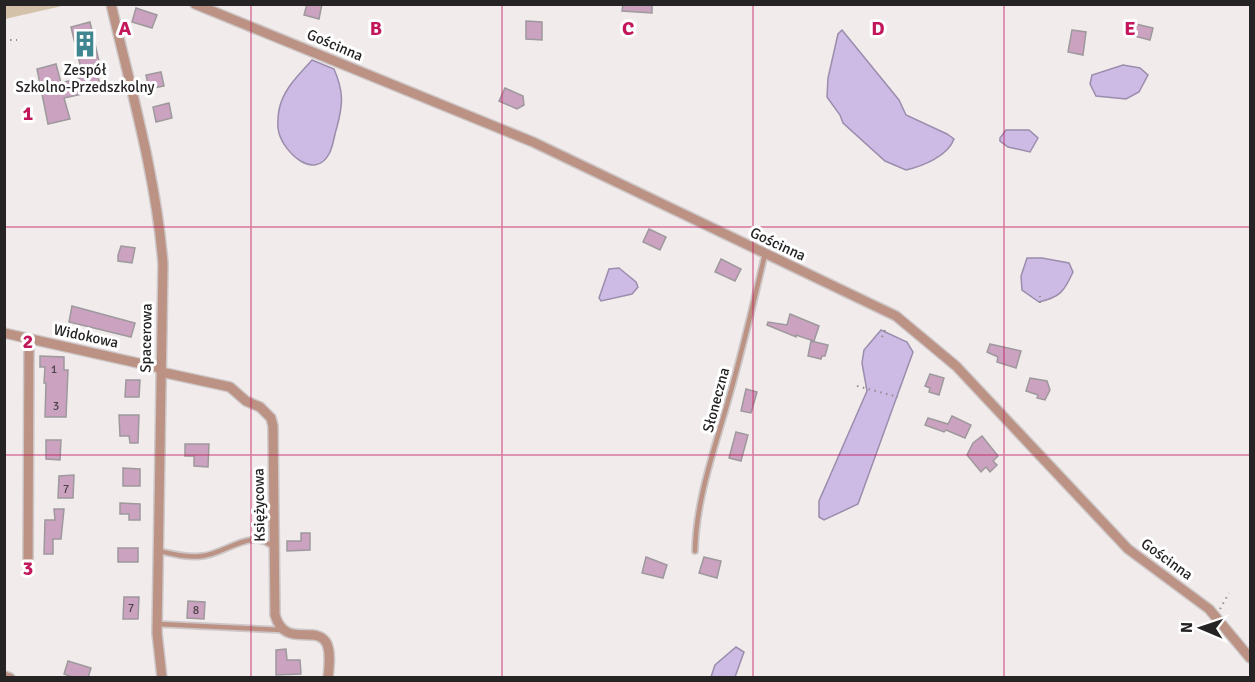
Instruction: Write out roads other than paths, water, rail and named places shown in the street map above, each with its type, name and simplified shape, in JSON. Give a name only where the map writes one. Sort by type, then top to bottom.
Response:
[{"type":"street","name":"Spacerowa","points":[[111,4],[160,222],[163,264],[158,624],[162,678]]},
{"type":"street","name":"Gościnna","points":[[195,4],[532,142],[896,316],[956,366],[1128,549],[1209,609],[1251,658]]},
{"type":"street","name":"Widokowa","points":[[4,333],[160,370]]},
{"type":"street","points":[[28,570],[29,339]]},
{"type":"street","name":"Księżycowa","points":[[160,370],[230,387],[246,401],[260,407],[271,418],[275,615],[282,630]]},
{"type":"street","points":[[282,630],[287,634],[319,636],[324,639],[328,646],[328,678]]},
{"type":"street","points":[[4,676],[10,678]]},
{"type":"lane","name":"Słoneczna","points":[[695,551],[695,525],[765,254]]},
{"type":"lane","points":[[159,551],[199,557],[251,539],[259,539],[274,548]]},
{"type":"lane","points":[[158,624],[282,630]]},
{"type":"place","name":"Zespół Szkolno-Przedszkolny","points":[[85,44]]}]
